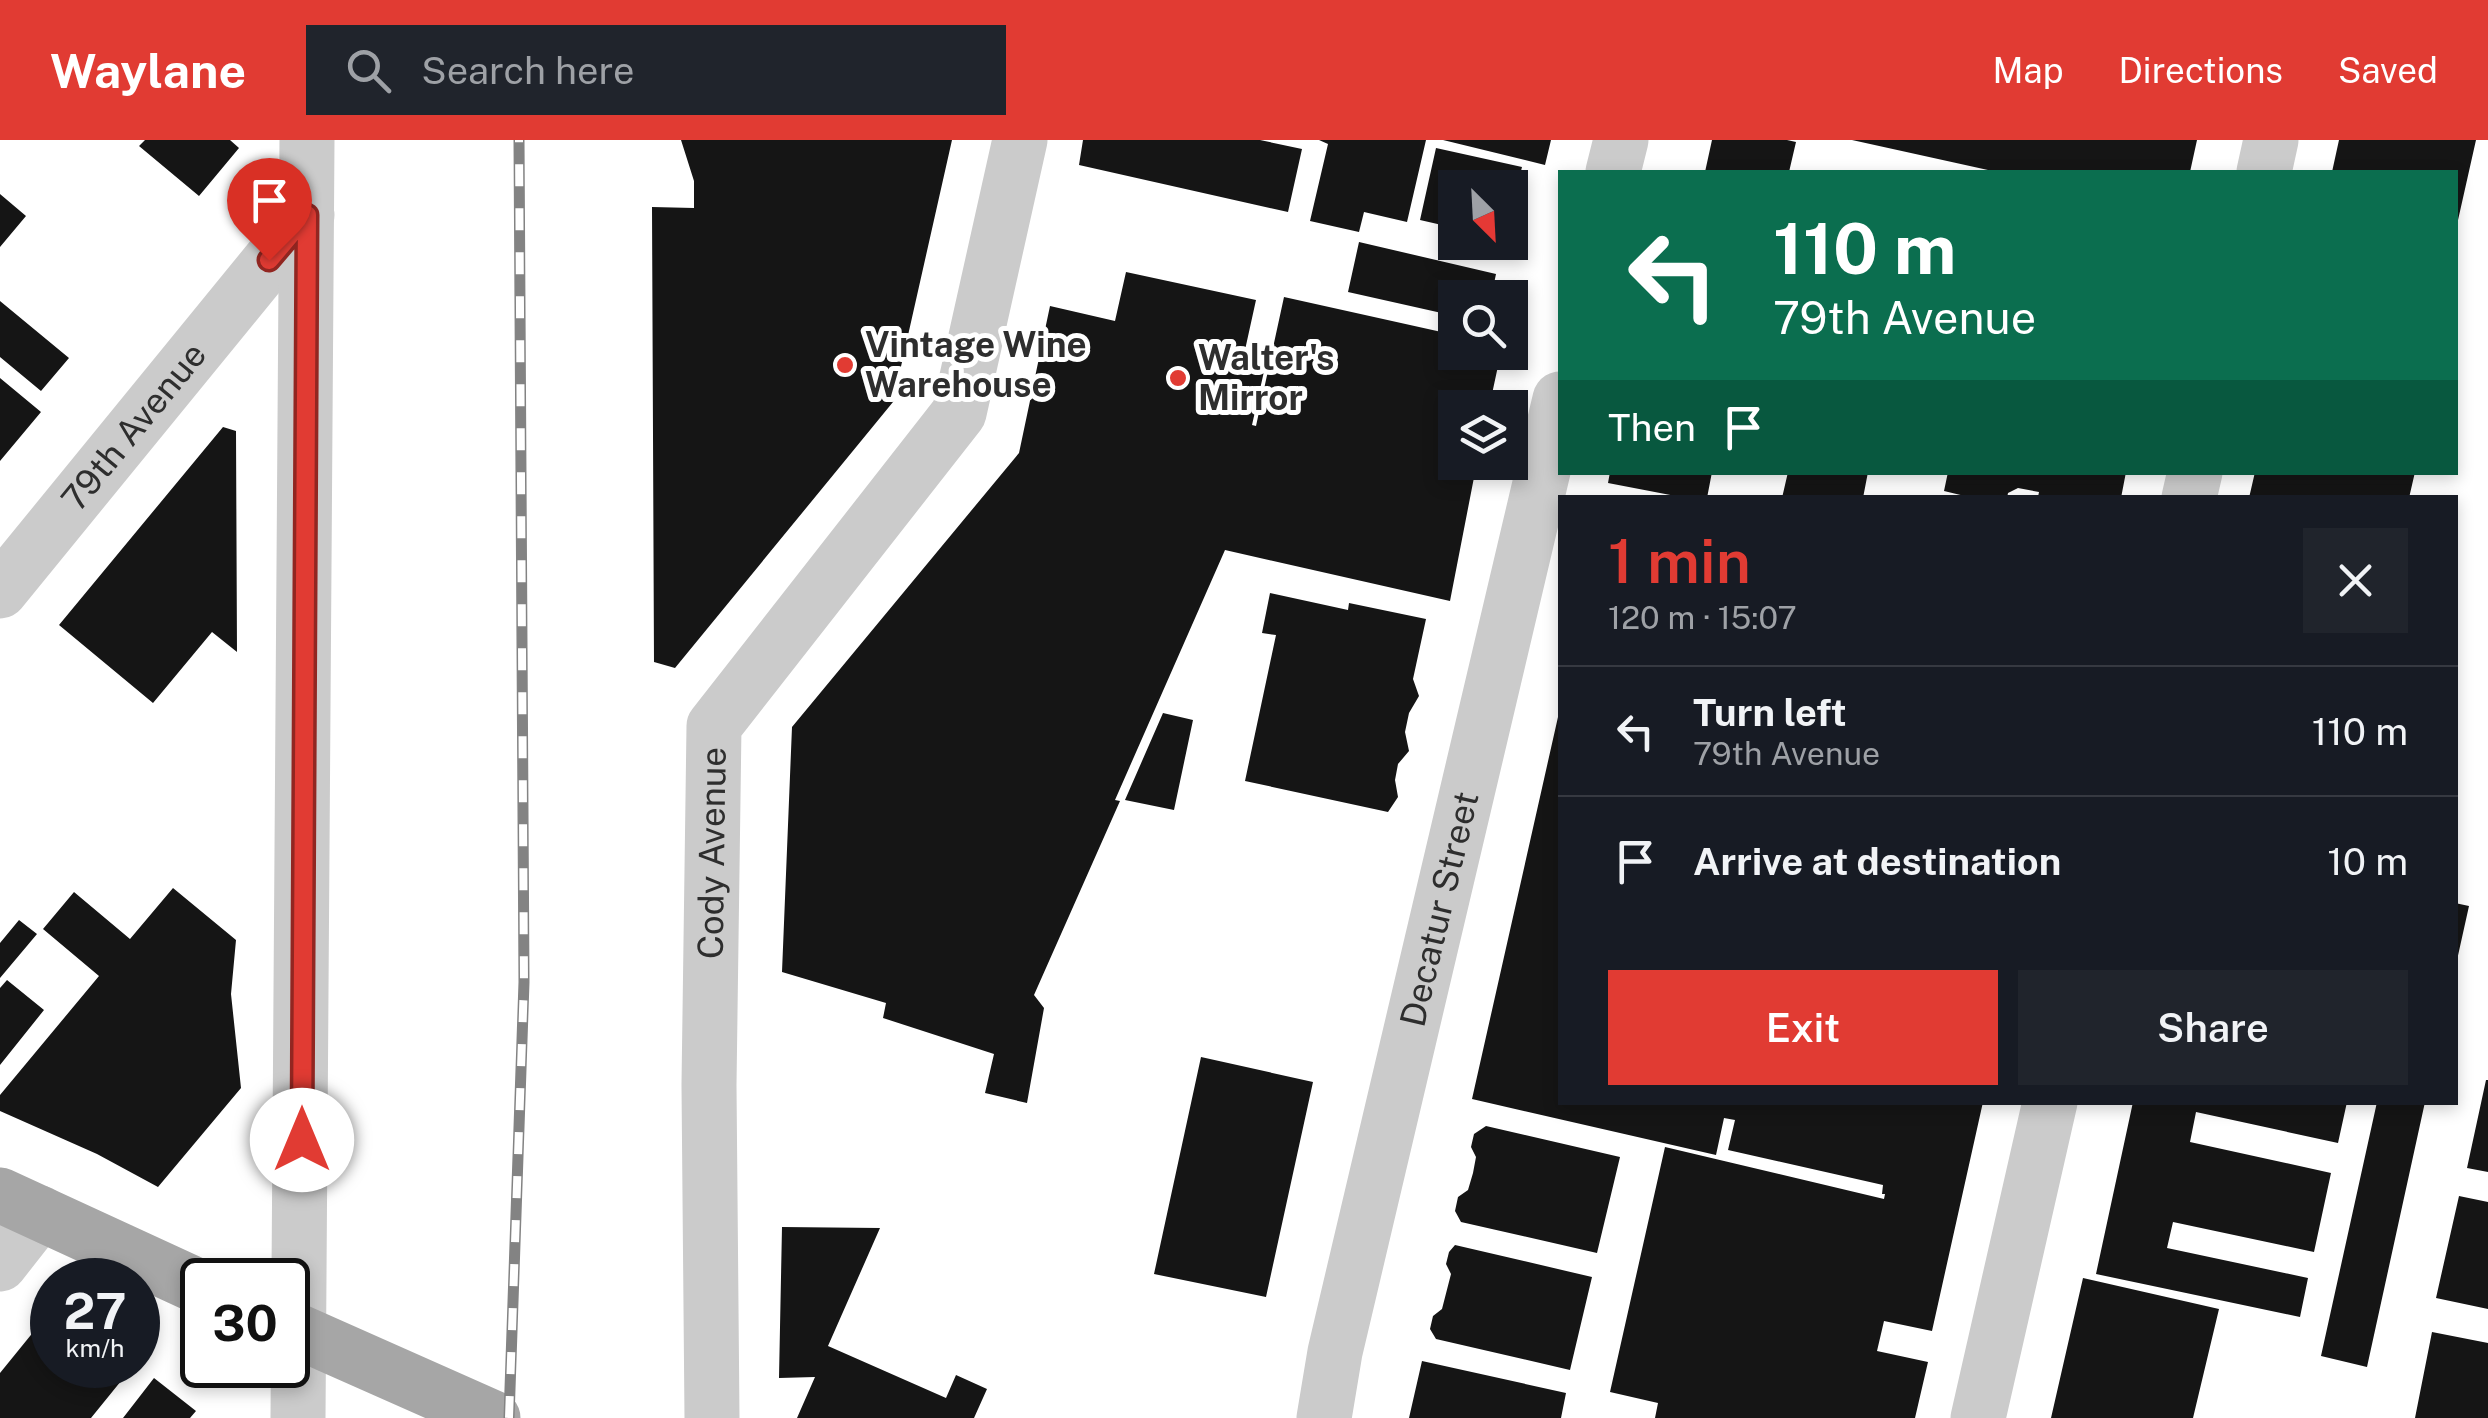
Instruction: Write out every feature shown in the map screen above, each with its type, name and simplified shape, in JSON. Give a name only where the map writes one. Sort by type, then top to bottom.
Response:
[{"type":"main road","points":[[20,1204],[180,1278]]},
{"type":"main road","points":[[310,1337],[492,1418]]},
{"type":"street","points":[[295,1258],[306,140]]},
{"type":"street","name":"Cody Avenue","points":[[712,1418],[709,1084],[714,726],[959,412],[1020,140]]},
{"type":"street","points":[[1614,170],[1621,140]]},
{"type":"street","points":[[2264,170],[2271,140]]},
{"type":"street","name":"79th Avenue","points":[[0,591],[307,215]]},
{"type":"street","name":"Decatur Street","points":[[1324,1418],[1335,1352],[1558,407]]},
{"type":"street","points":[[1978,1418],[2049,1105]]},
{"type":"street","points":[[0,1264],[20,1204]]},
{"type":"street","points":[[297,1388],[298,1418]]},
{"type":"building","points":[[145,140],[230,140],[239,148],[199,196],[139,146]]},
{"type":"building","points":[[681,140],[952,140],[893,402],[675,668],[654,662],[652,207],[694,208],[694,181]]},
{"type":"building","points":[[1083,140],[1260,140],[1302,149],[1288,212],[1079,165]]},
{"type":"building","points":[[1319,140],[1426,140],[1407,222],[1364,212],[1359,232],[1310,221],[1328,144]]},
{"type":"building","points":[[1443,140],[1551,140],[1545,165]]},
{"type":"building","points":[[1712,140],[1796,142],[1789,170],[1705,170]]},
{"type":"building","points":[[1852,140],[2197,140],[2190,170],[1988,170]]},
{"type":"building","points":[[2339,140],[2476,140],[2458,220],[2458,170],[2332,170]]},
{"type":"building","points":[[1436,148],[1522,167],[1438,170],[1438,224],[1420,220]]},
{"type":"building","points":[[0,194],[26,216],[0,247]]},
{"type":"building","points":[[1359,242],[1496,274],[1495,280],[1438,280],[1438,312],[1348,292]]},
{"type":"building","points":[[1126,272],[1256,300],[1245,350],[1222,345],[1221,349],[1267,358],[1252,425],[1256,426],[1284,297],[1438,331],[1438,370],[1497,370],[1493,390],[1438,390],[1438,480],[1474,480],[1450,601],[1225,550],[1034,995],[1044,1008],[1027,1103],[985,1093],[994,1054],[883,1018],[886,1003],[782,972],[792,727],[1019,453],[1050,306],[1115,321]]},
{"type":"building","points":[[0,301],[69,358],[41,391],[0,357]]},
{"type":"building","points":[[0,378],[41,412],[0,461]]},
{"type":"building","points":[[223,427],[236,431],[237,652],[212,632],[153,703],[59,625]]},
{"type":"building","points":[[1609,475],[1711,475],[1708,495],[1670,495],[1608,483]]},
{"type":"building","points":[[1787,475],[1867,475],[1864,495],[1783,495]]},
{"type":"building","points":[[1947,475],[2125,475],[2122,495],[2038,495],[2039,492],[2018,488],[2008,495],[1944,491]]},
{"type":"building","points":[[2254,475],[2414,475],[2410,495],[2250,495]]},
{"type":"building","points":[[1270,593],[1348,610],[1349,603],[1426,619],[1413,679],[1419,696],[1409,713],[1405,732],[1409,751],[1398,764],[1398,797],[1388,812],[1245,781],[1276,635],[1262,633]]},
{"type":"building","points":[[1163,713],[1193,720],[1174,810],[1125,800]]},
{"type":"building","points":[[1558,717],[1558,1105],[1982,1105],[1932,1331],[1884,1321],[1877,1351],[1928,1362],[1915,1418],[1655,1418],[1658,1403],[1610,1392],[1665,1147],[1884,1199],[1883,1185],[1728,1150],[1735,1120],[1724,1118],[1716,1155],[1472,1099]]},
{"type":"building","points":[[173,888],[236,940],[231,994],[241,1088],[158,1187],[97,1154],[0,1111],[0,1095],[99,976],[43,929],[74,892],[130,939]]},
{"type":"building","points":[[2458,904],[2469,906],[2458,956]]},
{"type":"building","points":[[19,920],[37,934],[0,978],[0,943]]},
{"type":"building","points":[[7,980],[44,1010],[0,1065],[0,988]]},
{"type":"building","points":[[1201,1057],[1313,1082],[1266,1297],[1154,1274]]},
{"type":"building","points":[[2488,1080],[2488,1172],[2467,1168]]},
{"type":"building","points":[[2132,1105],[2346,1105],[2338,1143],[2196,1112],[2190,1142],[2331,1173],[2314,1252],[2173,1222],[2167,1248],[2308,1278],[2300,1317],[2096,1274]]},
{"type":"building","points":[[2376,1105],[2424,1105],[2367,1367],[2321,1356]]},
{"type":"building","points":[[1486,1126],[1620,1157],[1597,1253],[1461,1222],[1455,1211],[1458,1197],[1468,1190],[1473,1173],[1474,1134]]},
{"type":"building","points":[[2459,1196],[2488,1202],[2488,1309],[2436,1298]]},
{"type":"building","points":[[782,1227],[880,1228],[828,1346],[946,1398],[956,1375],[987,1389],[974,1418],[797,1418],[815,1377],[779,1378]]},
{"type":"building","points":[[1455,1245],[1592,1277],[1570,1370],[1436,1339],[1430,1329],[1433,1316],[1442,1309],[1451,1274],[1446,1264]]},
{"type":"building","points":[[2083,1278],[2219,1309],[2193,1418],[2051,1418]]},
{"type":"building","points":[[2432,1332],[2488,1343],[2488,1418],[2415,1418]]},
{"type":"building","points":[[30,1336],[30,1388],[115,1388],[91,1418],[0,1418],[0,1373]]},
{"type":"building","points":[[1422,1361],[1566,1393],[1561,1418],[1409,1418]]},
{"type":"building","points":[[160,1383],[196,1411],[190,1418],[123,1418],[146,1388],[160,1388]]},
{"type":"railway","points":[[509,1418],[524,982],[519,140]]},
{"type":"place","name":"Vintage Wine Warehouse","points":[[845,365]]},
{"type":"place","name":"Walter's Mirror","points":[[1178,378]]},
{"type":"route","points":[[269,260],[307,215],[302,1140]]}]
